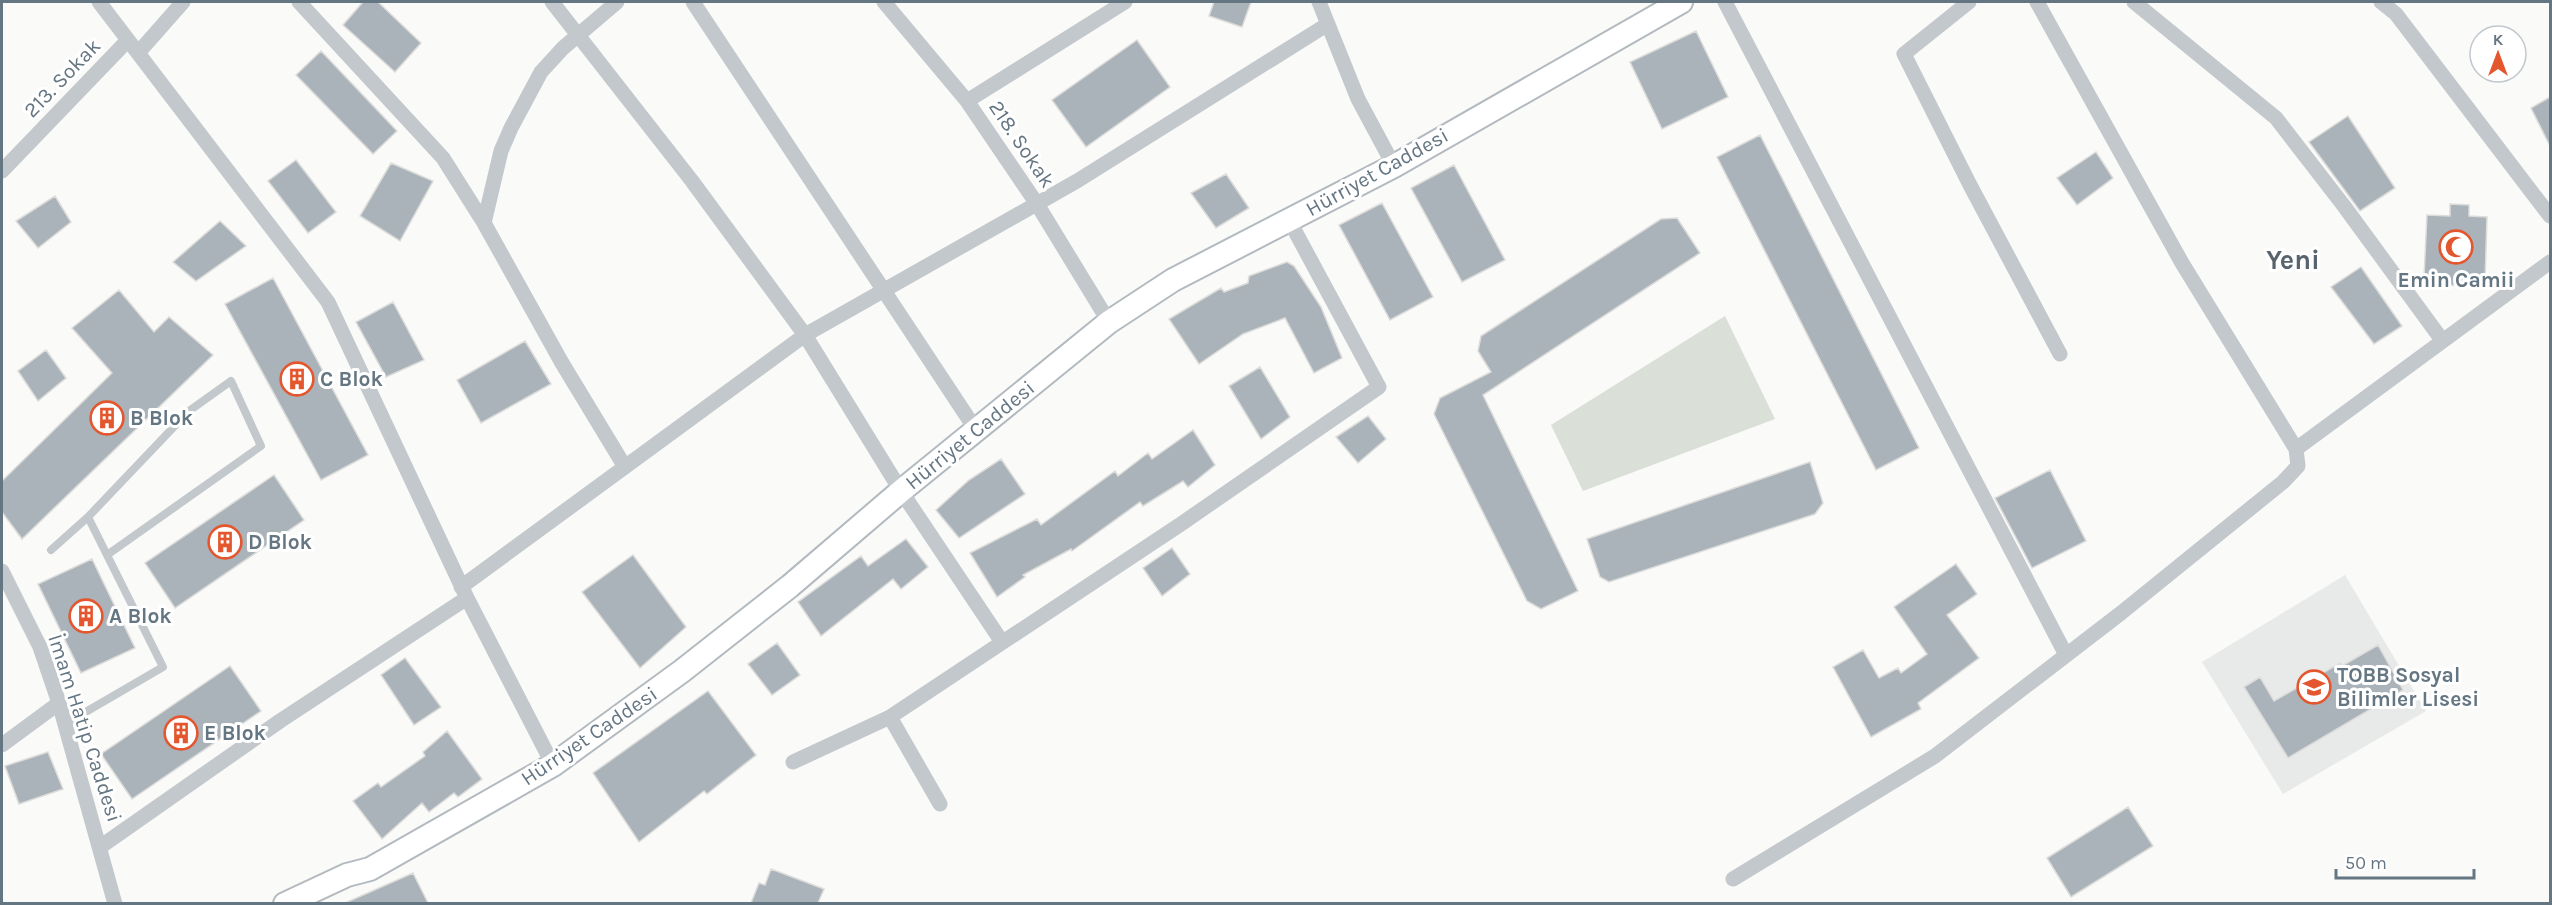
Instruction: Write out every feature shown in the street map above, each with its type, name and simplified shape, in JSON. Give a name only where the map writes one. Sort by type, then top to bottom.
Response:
[{"type":"street","points":[[99,2],[328,302],[464,593],[553,765]]},
{"type":"street","points":[[138,53],[183,2]]},
{"type":"street","points":[[299,2],[443,159],[484,223],[562,363],[625,467]]},
{"type":"street","points":[[552,2],[692,181],[805,335],[901,491],[1002,642]]},
{"type":"street","points":[[484,223],[501,151],[541,72],[563,48],[580,36],[617,2]]},
{"type":"street","points":[[693,2],[976,430]]},
{"type":"street","name":"218. Sokak","points":[[884,2],[967,101],[1037,204],[1108,322]]},
{"type":"street","points":[[967,101],[1125,2]]},
{"type":"street","points":[[1319,2],[1358,99],[1394,166]]},
{"type":"street","name":"Hürriyet Caddesi","points":[[285,903],[347,875],[370,868],[553,765],[682,671],[790,586],[901,491],[1108,322],[1173,280],[1394,166],[1681,2]]},
{"type":"street","points":[[1725,2],[2066,655]]},
{"type":"street","points":[[1969,2],[1904,54],[1970,186],[2060,354]]},
{"type":"street","points":[[1733,879],[1935,756],[2283,482],[2298,466],[2296,449],[2182,263],[2037,2]]},
{"type":"street","points":[[2134,2],[2276,118],[2442,340]]},
{"type":"street","points":[[2381,2],[2396,14],[2550,216]]},
{"type":"street","points":[[100,847],[464,593],[625,467],[805,335],[1077,181],[1328,24]]},
{"type":"street","name":"213. Sokak","points":[[2,171],[128,40]]},
{"type":"street","points":[[793,762],[890,717],[1181,524],[1378,387],[1289,220]]},
{"type":"street","points":[[2296,449],[2550,262]]},
{"type":"street","name":"İmam Hatip Caddesi","points":[[2,571],[40,647],[59,703],[115,903]]},
{"type":"street","points":[[2,745],[59,703]]},
{"type":"street","points":[[890,717],[940,804]]},
{"type":"lane","points":[[51,550],[88,517],[189,411],[231,381],[261,446],[107,555]]},
{"type":"lane","points":[[65,724],[163,667],[88,517]]},
{"type":"shaded area","points":[[1725,316],[1775,419],[1583,491],[1551,425]]},
{"type":"shaded area","name":"TOBB Sosyal Bilimler Lisesi","points":[[2345,575],[2426,711],[2283,794],[2202,662]]},
{"type":"building","points":[[363,2],[378,2],[421,43],[395,72],[343,25]]},
{"type":"building","points":[[1214,2],[1251,2],[1242,27],[1209,16]]},
{"type":"building","points":[[1696,31],[1728,97],[1662,129],[1630,62]]},
{"type":"building","points":[[1137,40],[1170,87],[1086,147],[1052,100]]},
{"type":"building","points":[[321,51],[397,131],[373,154],[296,75]]},
{"type":"building","points":[[2550,97],[2550,146],[2531,108]]},
{"type":"building","points":[[2348,116],[2395,188],[2360,211],[2309,142]]},
{"type":"building","points":[[1760,135],[1919,448],[1876,470],[1717,157]]},
{"type":"building","points":[[2096,152],[2113,178],[2077,205],[2057,178]]},
{"type":"building","points":[[296,160],[336,212],[308,233],[268,181]]},
{"type":"building","points":[[391,163],[433,181],[400,241],[360,216]]},
{"type":"building","points":[[1454,165],[1505,260],[1462,282],[1411,188]]},
{"type":"building","points":[[1226,174],[1249,208],[1216,228],[1191,193]]},
{"type":"building","points":[[55,196],[71,222],[38,248],[16,221]]},
{"type":"building","points":[[1382,203],[1433,297],[1390,320],[1339,225]]},
{"type":"building","name":"Emin Camii","points":[[2450,204],[2469,205],[2469,216],[2487,217],[2485,281],[2464,280],[2464,286],[2448,285],[2448,279],[2424,277],[2427,215],[2450,216]]},
{"type":"building","points":[[1677,218],[1700,253],[1483,395],[1578,591],[1541,609],[1527,601],[1434,414],[1440,398],[1491,372],[1478,351],[1481,336],[1661,219]]},
{"type":"building","points":[[220,221],[246,246],[196,281],[173,262]]},
{"type":"building","points":[[1287,262],[1294,266],[1321,307],[1342,358],[1314,373],[1285,318],[1243,334],[1199,364],[1169,319],[1221,288],[1224,292],[1248,283],[1249,276]]},
{"type":"building","points":[[2361,267],[2402,326],[2374,344],[2331,287]]},
{"type":"building","name":"C Blok","points":[[273,278],[368,455],[321,480],[225,304]]},
{"type":"building","name":"B Blok","points":[[119,290],[154,332],[169,317],[213,355],[22,539],[2,512],[2,481],[112,373],[72,328]]},
{"type":"building","points":[[393,302],[424,360],[386,377],[356,322]]},
{"type":"building","points":[[525,341],[551,384],[481,423],[457,380]]},
{"type":"building","points":[[46,350],[66,378],[38,401],[18,371]]},
{"type":"building","points":[[1260,367],[1290,417],[1261,439],[1229,386]]},
{"type":"building","points":[[1368,416],[1386,439],[1358,463],[1336,437]]},
{"type":"building","points":[[1193,430],[1215,465],[1188,487],[1183,481],[1143,506],[1140,502],[1072,551],[1071,549],[1023,575],[1025,577],[997,597],[970,553],[1037,519],[1041,525],[1115,471],[1118,476],[1148,453],[1152,459]]},
{"type":"building","points":[[1001,459],[1025,494],[959,538],[936,510],[969,480]]},
{"type":"building","points":[[1810,462],[1823,503],[1815,514],[1609,582],[1600,577],[1587,539]]},
{"type":"building","points":[[2050,470],[2086,541],[2032,568],[1995,498]]},
{"type":"building","name":"D Blok","points":[[274,475],[304,520],[175,608],[145,563]]},
{"type":"building","points":[[906,539],[928,567],[901,589],[893,579],[821,636],[798,602],[861,556],[868,566]]},
{"type":"building","points":[[1172,548],[1190,574],[1162,596],[1143,568]]},
{"type":"building","points":[[633,555],[686,627],[640,668],[582,592]]},
{"type":"building","name":"A Blok","points":[[92,559],[135,648],[81,673],[38,584]]},
{"type":"building","points":[[1956,564],[1977,594],[1947,615],[1979,658],[1918,703],[1921,709],[1871,737],[1833,667],[1863,650],[1879,678],[1898,668],[1901,673],[1927,654],[1894,607]]},
{"type":"building","points":[[777,643],[800,675],[772,695],[748,664]]},
{"type":"building","points":[[2378,645],[2403,690],[2288,758],[2244,687],[2260,677],[2274,701],[2340,663],[2342,666]]},
{"type":"building","points":[[405,658],[441,707],[414,725],[381,675]]},
{"type":"building","name":"E Blok","points":[[230,666],[261,711],[132,799],[101,754]]},
{"type":"building","points":[[708,691],[756,755],[707,794],[704,791],[639,842],[593,773]]},
{"type":"building","points":[[447,731],[482,779],[458,797],[454,793],[429,812],[422,803],[382,839],[353,801],[378,783],[381,787],[425,756],[423,752]]},
{"type":"building","points":[[48,752],[63,789],[19,804],[5,766]]},
{"type":"building","points":[[2128,807],[2153,846],[2071,897],[2047,858]]},
{"type":"building","points":[[771,869],[824,889],[818,903],[751,903],[759,883],[765,885]]},
{"type":"building","points":[[413,873],[428,903],[345,903]]},
{"type":"place","name":"Emin Camii","points":[[2456,247]]},
{"type":"place","name":"C Blok","points":[[297,379]]},
{"type":"place","name":"B Blok","points":[[107,418]]},
{"type":"place","name":"D Blok","points":[[225,542]]},
{"type":"place","name":"A Blok","points":[[86,616]]},
{"type":"place","name":"TOBB Sosyal Bilimler Lisesi","points":[[2314,687]]},
{"type":"place","name":"E Blok","points":[[181,733]]},
{"type":"district","name":"Yeni","points":[[2293,260]]}]
